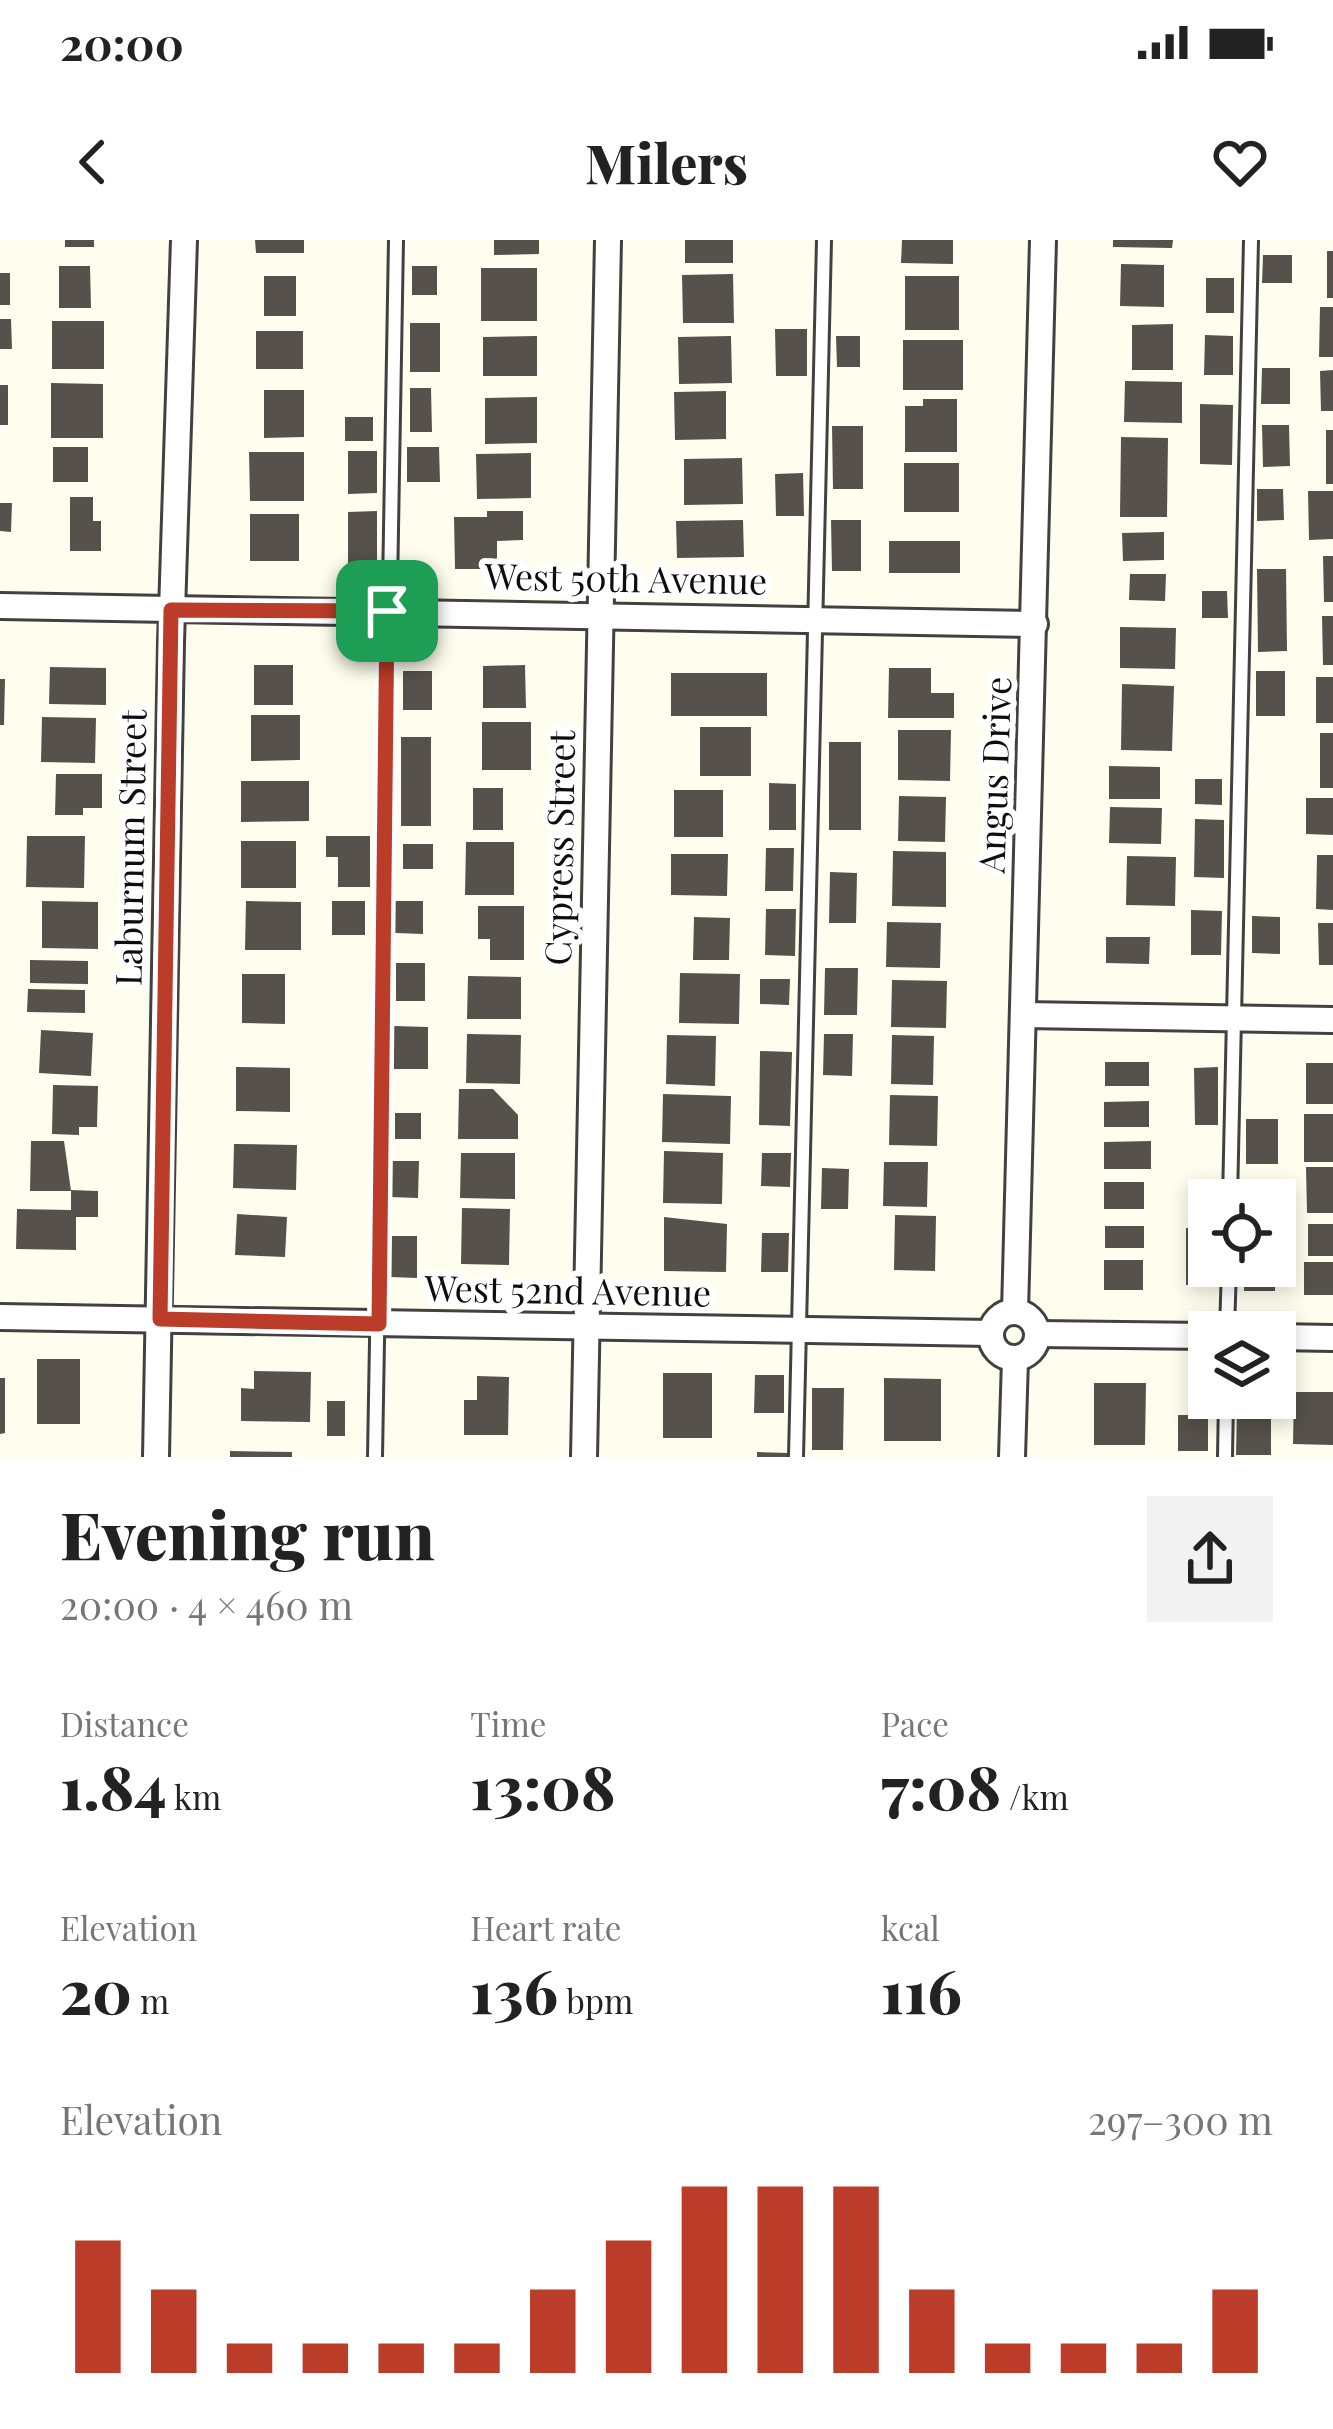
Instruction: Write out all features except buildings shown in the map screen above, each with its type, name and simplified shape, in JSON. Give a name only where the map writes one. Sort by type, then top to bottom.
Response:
[{"type":"street","name":"Laburnum Street","points":[[156,1457],[171,610],[184,240]]},
{"type":"street","name":"Cypress Street","points":[[584,1457],[608,240]]},
{"type":"street","name":"Angus Drive","points":[[1015,1312],[1043,240]]},
{"type":"street","name":"West 50th Avenue","points":[[0,606],[1035,624]]},
{"type":"street","points":[[1023,1015],[1333,1020]]},
{"type":"street","points":[[1015,1312],[1030,1319],[1037,1334],[1031,1352],[1015,1359],[997,1352],[991,1334],[999,1318],[1015,1312]]},
{"type":"street","name":"West 52nd Avenue","points":[[0,1316],[991,1334]]},
{"type":"street","points":[[1037,1334],[1188,1336]]},
{"type":"street","points":[[1296,1337],[1333,1338]]},
{"type":"street","points":[[1012,1457],[1015,1359]]},
{"type":"lane","points":[[375,1457],[396,240]]},
{"type":"lane","points":[[796,1457],[824,240]]},
{"type":"lane","points":[[1230,1179],[1251,240]]},
{"type":"lane","points":[[1225,1457],[1226,1419]]},
{"type":"route","points":[[171,610],[387,611],[379,1324],[160,1319],[171,610]]}]
